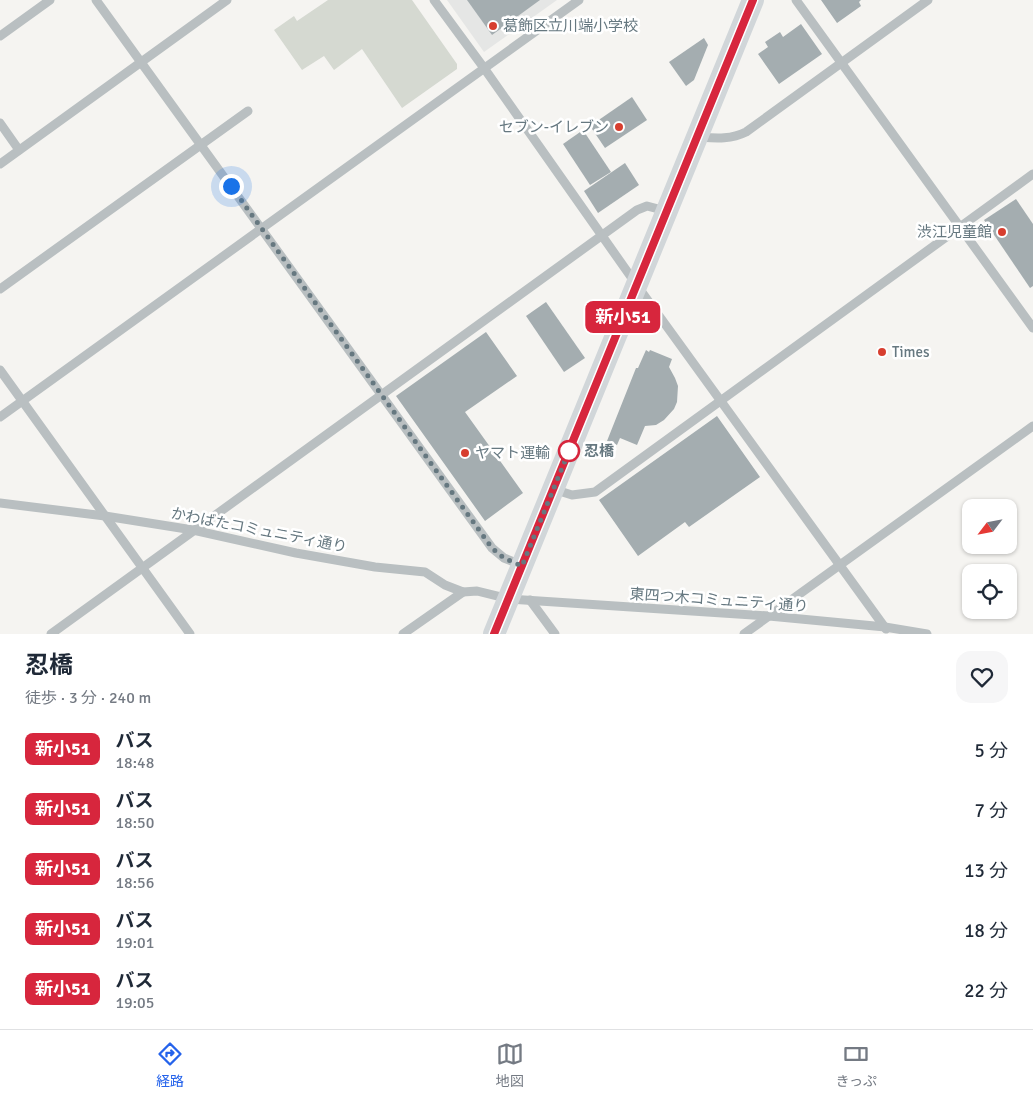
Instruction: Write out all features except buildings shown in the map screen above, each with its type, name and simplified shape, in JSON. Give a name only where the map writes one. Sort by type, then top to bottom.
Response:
[{"type":"main road","points":[[494,634],[519,600],[522,566],[753,0]]},
{"type":"street","points":[[0,36],[50,0]]},
{"type":"street","points":[[96,0],[492,548],[504,558],[522,566]]},
{"type":"street","points":[[0,164],[227,0]]},
{"type":"street","points":[[434,0],[636,284],[888,631]]},
{"type":"street","points":[[0,417],[579,0]]},
{"type":"street","points":[[796,0],[1033,328]]},
{"type":"street","points":[[697,137],[738,136],[928,0]]},
{"type":"street","points":[[0,289],[248,111]]},
{"type":"street","points":[[0,122],[19,150]]},
{"type":"street","points":[[553,489],[572,495],[595,492],[1033,174]]},
{"type":"street","points":[[51,634],[602,234],[646,206],[666,211]]},
{"type":"street","points":[[0,370],[190,634]]},
{"type":"street","points":[[744,634],[1033,426]]},
{"type":"street","name":"かわばたコミュニティ通り","points":[[0,503],[105,516],[193,530],[304,555],[375,567],[425,572],[445,585],[463,592],[477,591],[519,600]]},
{"type":"street","points":[[403,634],[463,592]]},
{"type":"street","points":[[519,600],[555,634]]},
{"type":"street","name":"東四つ木コミュニティ通り","points":[[519,600],[769,616],[927,634]]},
{"type":"shaded area","points":[[328,0],[412,0],[457,64],[457,69],[402,108],[362,49],[334,70],[324,56],[302,70],[274,30],[294,16],[297,21]]},
{"type":"shaded area","name":"葛飾区立川端小学校","points":[[447,0],[557,0],[484,52]]},
{"type":"bus line","name":"新小51","points":[[494,634],[753,0]]},
{"type":"place","name":"葛飾区立川端小学校","points":[[493,26]]},
{"type":"place","name":"セブン-イレブン","points":[[619,127]]},
{"type":"place","name":"渋江児童館","points":[[1002,232]]},
{"type":"place","name":"Times","points":[[882,352]]},
{"type":"place","name":"忍橋","points":[[569,451]]},
{"type":"place","name":"ヤマト運輸","points":[[465,453]]},
{"type":"route","points":[[231,186],[492,548],[504,558],[522,566],[569,451]]}]
